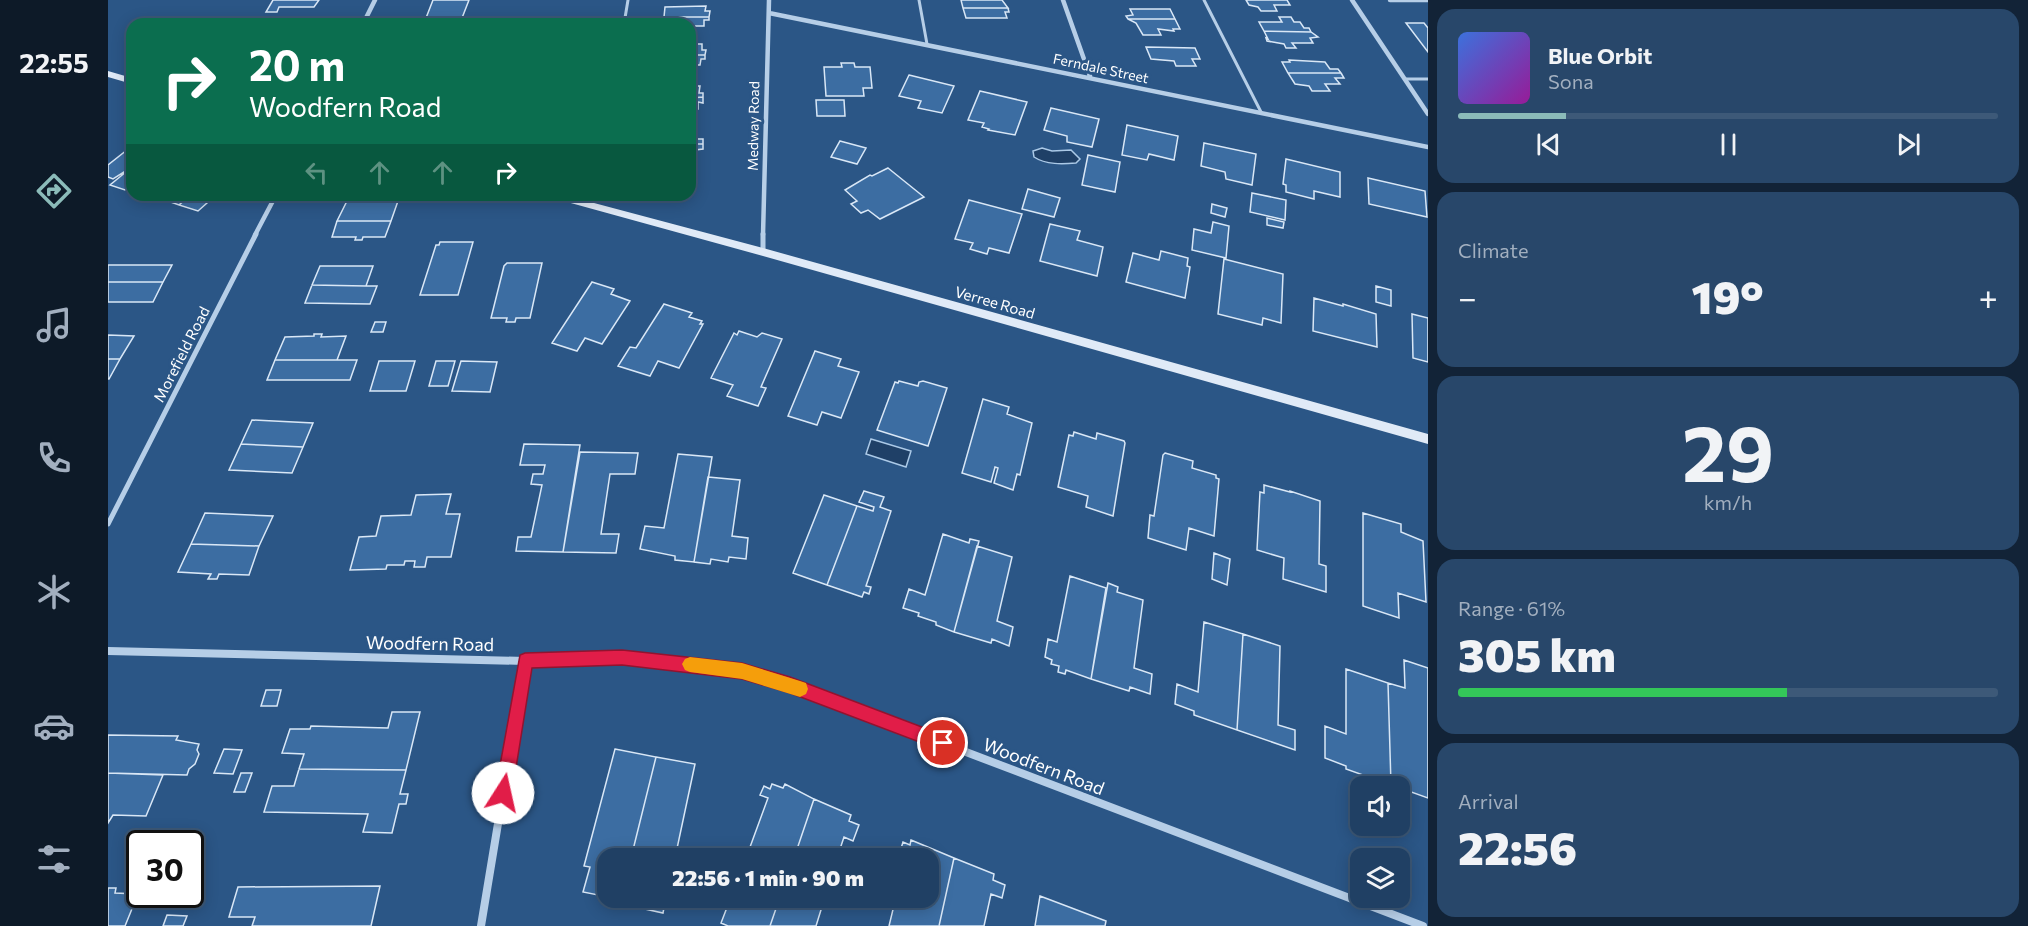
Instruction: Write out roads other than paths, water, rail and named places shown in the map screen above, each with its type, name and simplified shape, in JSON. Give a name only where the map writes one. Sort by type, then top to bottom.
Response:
[{"type":"main road","points":[[108,74],[126,79]]},
{"type":"main road","name":"Verree Road","points":[[595,201],[764,252],[1428,440]]},
{"type":"street","points":[[366,18],[375,0]]},
{"type":"street","name":"Medway Road","points":[[764,252],[769,0]]},
{"type":"street","points":[[1063,0],[1090,76]]},
{"type":"street","points":[[1352,0],[1428,114]]},
{"type":"street","points":[[1390,0],[1428,0]]},
{"type":"street","name":"Ferndale Street","points":[[769,13],[1090,76],[1428,147]]},
{"type":"street","name":"Morefield Road","points":[[108,524],[273,201]]},
{"type":"street","name":"Woodfern Road","points":[[108,651],[525,661],[622,657],[732,669],[768,677],[1423,926]]},
{"type":"street","points":[[481,926],[525,661]]},
{"type":"lane","points":[[625,18],[628,0]]},
{"type":"lane","points":[[920,0],[927,44]]},
{"type":"lane","points":[[1204,0],[1261,112]]},
{"type":"lane","points":[[1405,79],[1428,79]]},
{"type":"water","points":[[1042,148],[1052,151],[1071,150],[1080,159],[1076,163],[1055,163],[1034,157],[1033,151]]},
{"type":"water","points":[[871,439],[911,451],[906,467],[866,454]]}]
